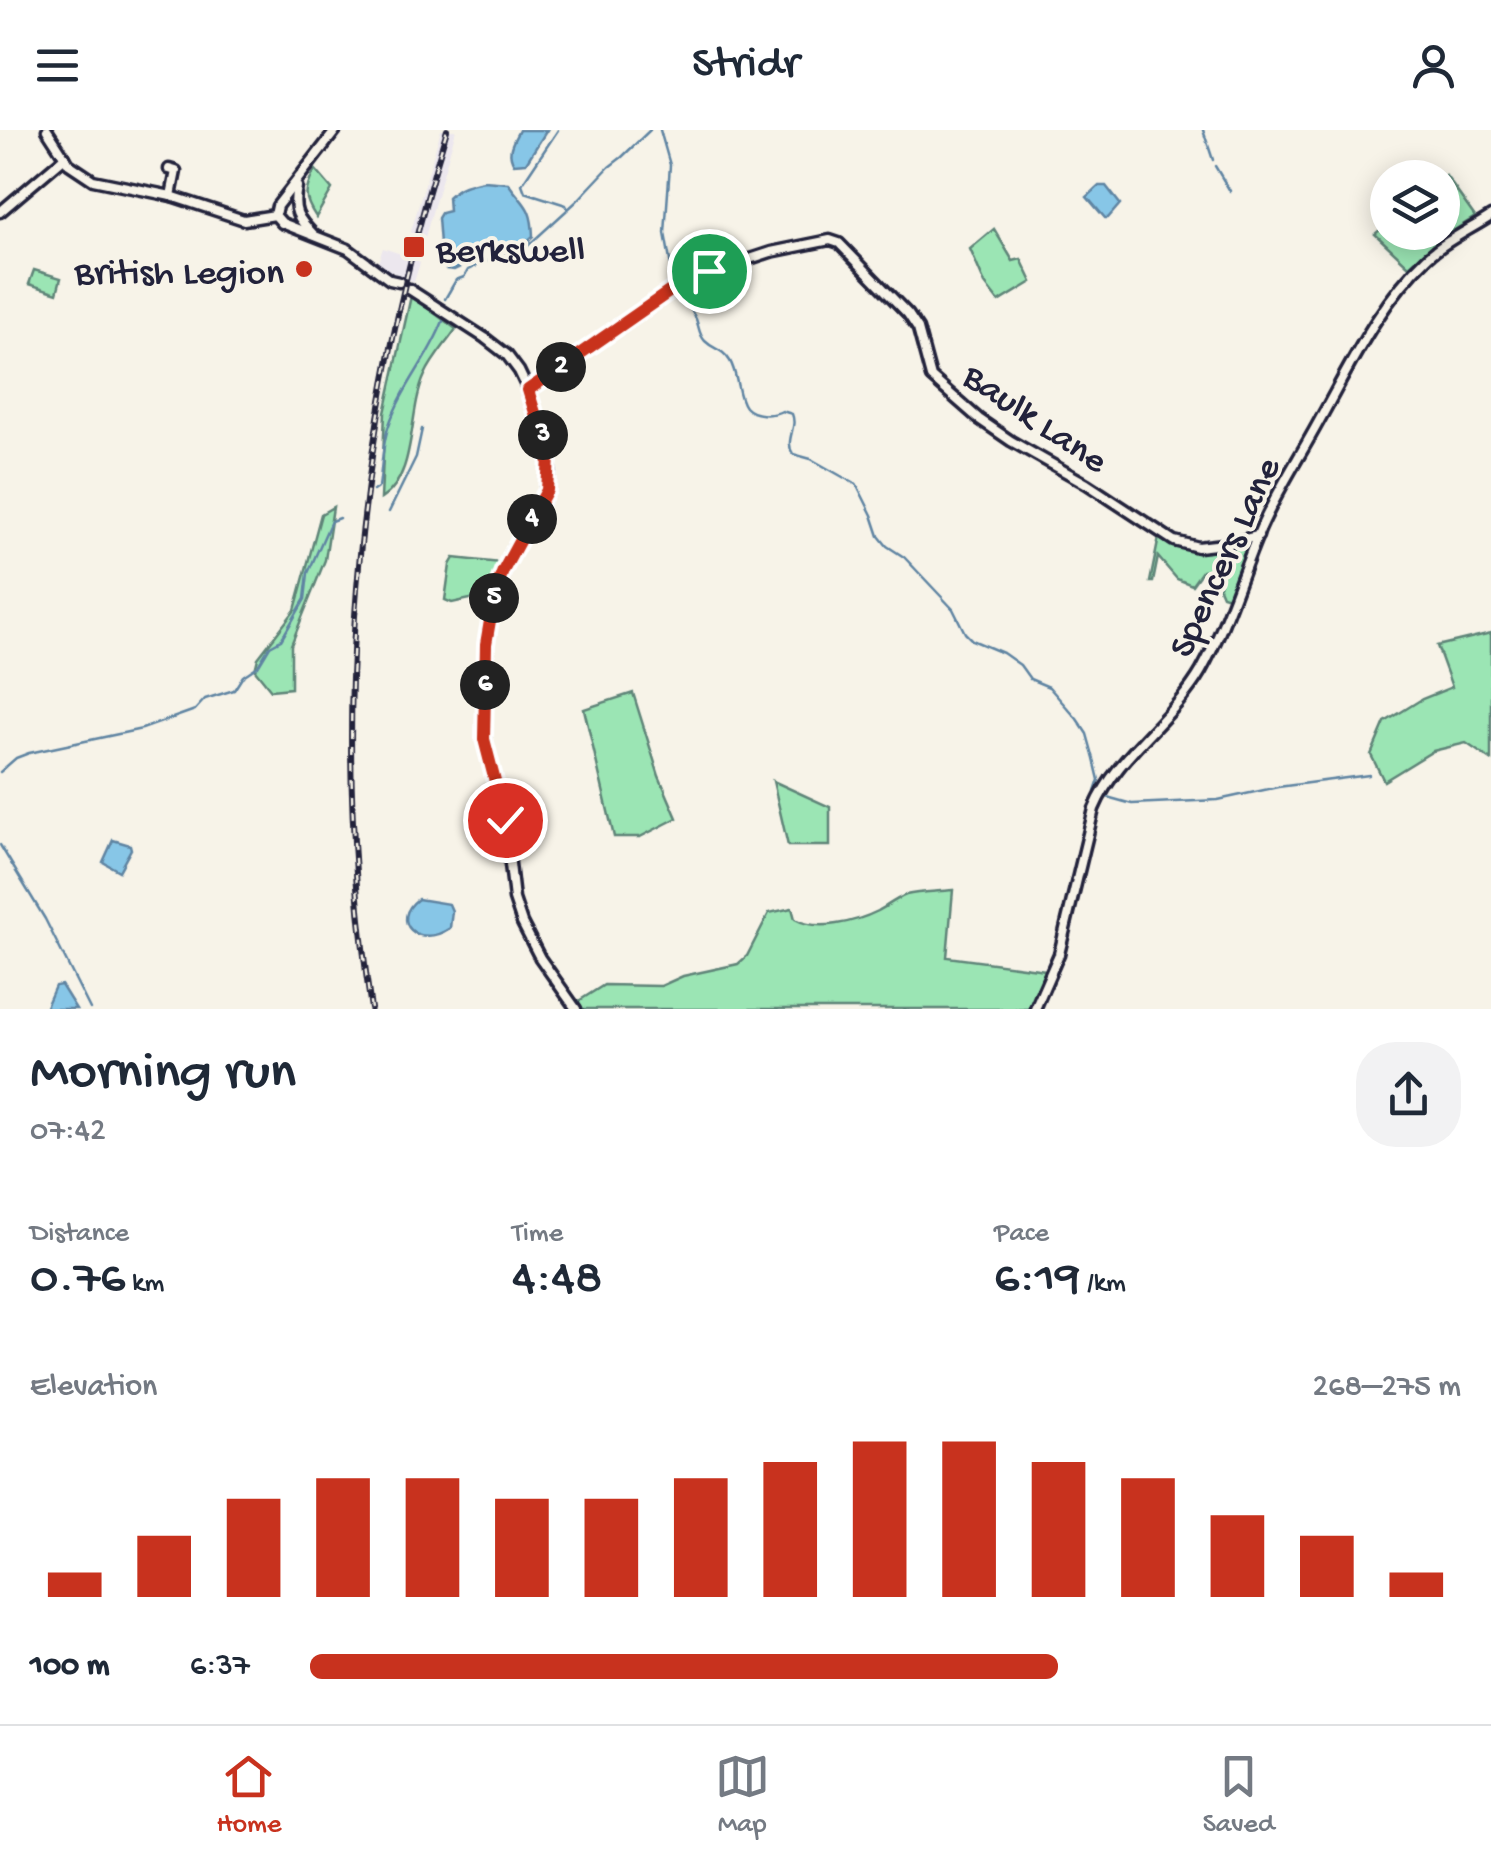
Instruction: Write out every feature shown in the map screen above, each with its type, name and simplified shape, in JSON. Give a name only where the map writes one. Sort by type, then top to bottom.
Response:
[{"type":"street","points":[[47,130],[73,168],[93,180],[171,196],[244,220],[275,215]]},
{"type":"street","points":[[336,130],[275,215],[278,221],[348,249],[398,282]]},
{"type":"street","points":[[2,206],[65,158]]},
{"type":"street","points":[[171,196],[175,171]]},
{"type":"street","points":[[286,224],[292,221],[298,182]]},
{"type":"street","points":[[280,204],[289,203],[318,238]]},
{"type":"street","name":"Spencers Lane","points":[[1035,1009],[1059,954],[1101,792],[1198,675],[1228,614],[1270,508],[1366,336],[1431,254],[1491,216]]},
{"type":"street","name":"Baulk Lane","points":[[528,390],[686,280],[771,252],[830,240],[839,243],[908,314],[918,329],[931,377],[1011,442],[1087,484],[1174,541],[1198,547],[1258,536]]},
{"type":"street","points":[[410,290],[506,355],[528,390],[549,458],[543,500],[511,554],[495,592],[486,644],[484,739],[505,820],[514,899],[522,923],[540,958],[576,1009]]},
{"type":"shaded area","points":[[441,130],[456,130],[414,282],[377,265],[383,248],[404,255]]},
{"type":"green space","points":[[315,169],[332,189],[316,217],[306,193]]},
{"type":"green space","points":[[1460,196],[1475,217],[1460,227]]},
{"type":"green space","points":[[994,229],[1013,261],[1021,259],[1032,282],[999,302],[985,284],[970,249]]},
{"type":"green space","points":[[1392,250],[1427,250],[1409,266]]},
{"type":"green space","points":[[34,270],[61,278],[57,293],[29,284]]},
{"type":"green space","points":[[411,296],[456,329],[425,375],[401,475],[381,499],[385,413]]},
{"type":"green space","points":[[333,507],[325,560],[291,645],[291,688],[271,690],[255,670],[258,658],[295,610],[321,514]]},
{"type":"green space","points":[[1159,537],[1198,550],[1248,546],[1229,597],[1222,595],[1219,588],[1222,574],[1218,567],[1202,571],[1192,585],[1177,579],[1158,557],[1150,582]]},
{"type":"green space","points":[[454,558],[501,563],[489,595],[452,603],[445,600]]},
{"type":"green space","points":[[1491,633],[1491,760],[1466,743],[1433,751],[1384,781],[1371,755],[1385,722],[1422,699],[1452,687],[1437,646]]},
{"type":"green space","points":[[633,693],[659,776],[677,818],[640,837],[614,837],[584,709]]},
{"type":"green space","points":[[773,781],[830,807],[830,846],[788,846]]},
{"type":"green space","points":[[953,890],[947,957],[1046,970],[1029,1009],[582,1009],[577,1002],[604,985],[661,986],[683,976],[738,964],[747,956],[769,913],[792,908],[795,919],[804,923],[836,924],[869,915],[906,895]]},
{"type":"water","points":[[519,130],[547,130],[526,163],[514,164],[510,151]]},
{"type":"water","points":[[484,181],[508,183],[529,212],[533,236],[518,250],[502,247],[454,270],[446,269],[443,259],[449,247],[440,244],[438,218],[449,211],[448,197],[452,193]]},
{"type":"water","points":[[1099,186],[1106,186],[1120,204],[1108,218],[1087,197]]},
{"type":"water","points":[[113,840],[130,845],[131,849],[119,871],[103,862]]},
{"type":"water","points":[[418,899],[449,904],[450,928],[427,936],[411,930],[406,916]]},
{"type":"water","points":[[61,985],[76,1009],[45,1009],[55,986]]},
{"type":"waterway","points":[[558,130],[522,184],[525,192],[568,209]]},
{"type":"waterway","points":[[445,299],[456,280],[468,270],[521,252],[650,130]]},
{"type":"waterway","points":[[660,130],[670,165],[665,233],[674,283]]},
{"type":"waterway","points":[[1203,130],[1213,160]]},
{"type":"waterway","points":[[1215,166],[1230,191]]},
{"type":"waterway","points":[[679,291],[703,339],[730,361],[745,407],[758,414],[792,414],[793,454],[811,459],[857,485],[879,536],[953,609],[965,633],[1003,653],[1020,665],[1030,679],[1049,687],[1077,719],[1087,734],[1094,759],[1099,780],[1095,792]]},
{"type":"waterway","points":[[373,491],[379,487],[385,440],[394,411],[443,321]]},
{"type":"waterway","points":[[389,512],[416,457],[422,429]]},
{"type":"waterway","points":[[0,772],[29,753],[142,729],[195,710],[205,699],[234,690],[243,676],[258,666],[270,646],[281,640],[305,599],[308,573],[331,521],[339,518]]},
{"type":"waterway","points":[[1107,797],[1132,804],[1218,800],[1278,787],[1369,775]]},
{"type":"waterway","points":[[0,845],[45,919],[90,1009]]},
{"type":"railway","points":[[371,1009],[358,898],[352,787],[352,676],[359,565],[372,455],[391,346],[447,130]]},
{"type":"place","name":"Berkswell","points":[[414,247]]},
{"type":"place","name":"British Legion","points":[[304,269]]},
{"type":"route","points":[[505,820],[484,739],[486,644],[495,592],[503,571],[547,490],[549,458],[528,390],[686,280],[709,271]]}]
